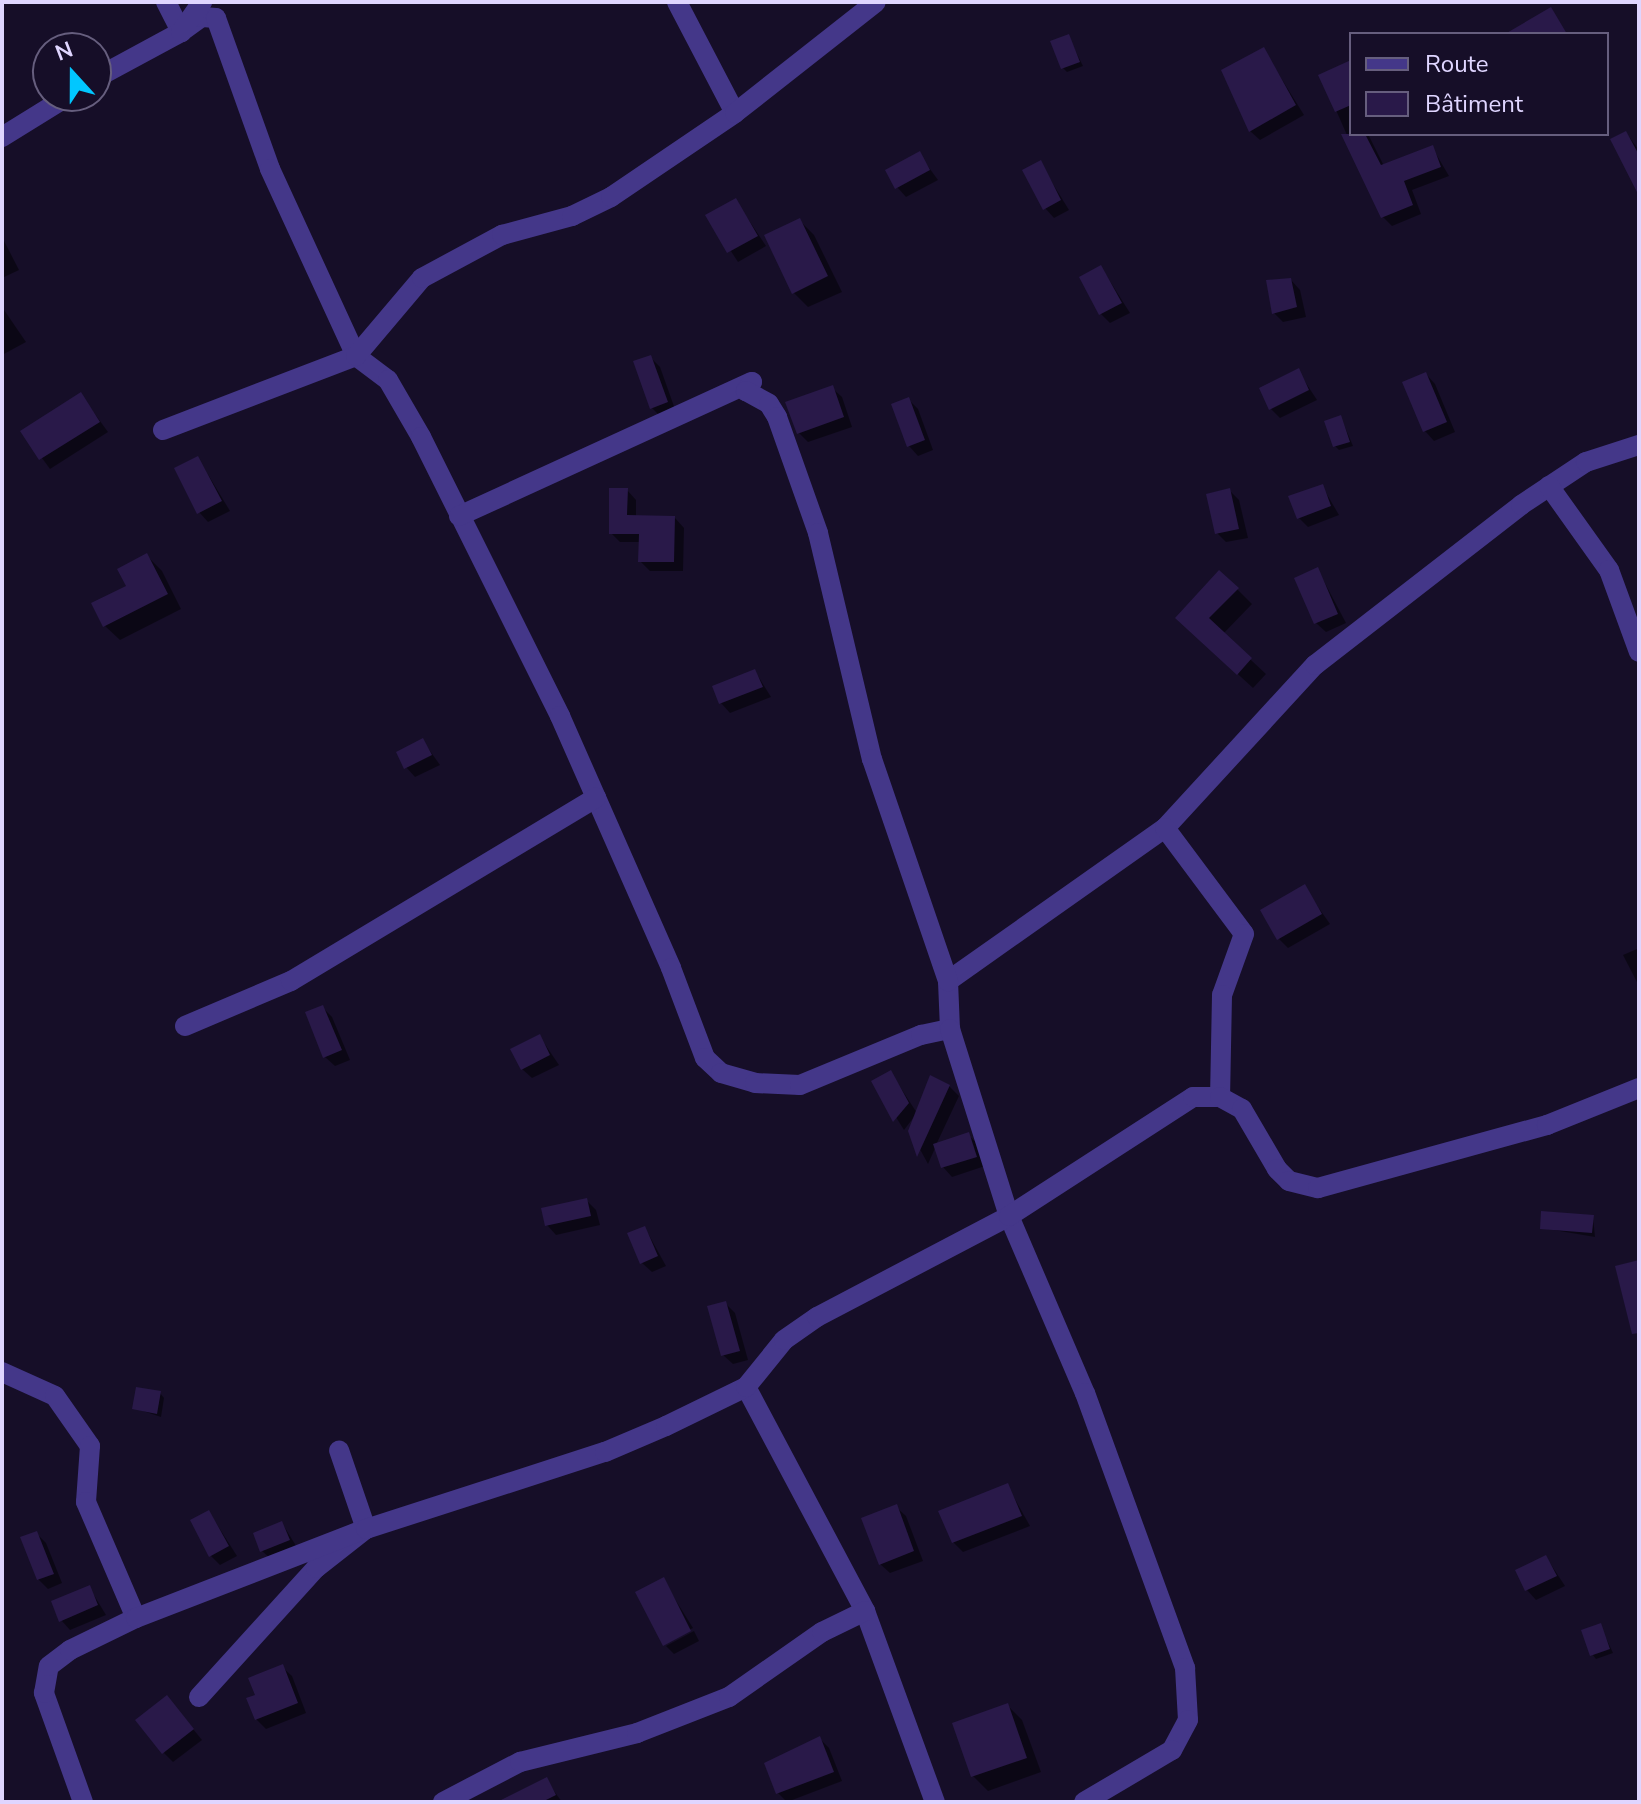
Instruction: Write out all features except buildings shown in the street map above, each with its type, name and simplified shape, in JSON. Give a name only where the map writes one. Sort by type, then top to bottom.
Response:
[{"type":"street","points":[[166,2],[181,32]]},
{"type":"street","points":[[181,32],[202,2]]},
{"type":"street","points":[[677,2],[735,113]]},
{"type":"street","points":[[163,430],[356,356],[422,278],[443,263],[502,235],[585,211],[735,113],[876,2]]},
{"type":"street","points":[[112,69],[181,32],[202,17],[216,18],[270,169],[356,356],[388,380],[459,516],[596,798],[705,1058],[721,1073],[755,1083],[800,1085],[921,1035],[950,1029]]},
{"type":"street","points":[[2,137],[42,112]]},
{"type":"street","points":[[459,516],[752,382],[746,391],[769,404],[777,417],[818,533],[872,759],[948,981],[950,1029],[1009,1216],[1085,1393],[1185,1668],[1188,1720],[1172,1750],[1084,1802]]},
{"type":"street","points":[[948,981],[1165,828],[1315,665],[1461,548],[1586,462],[1639,445]]},
{"type":"street","points":[[1549,486],[1609,570],[1639,652]]},
{"type":"street","points":[[185,1026],[291,981],[596,798]]},
{"type":"street","points":[[1165,828],[1244,934],[1222,995],[1220,1097]]},
{"type":"street","points":[[83,1802],[44,1693],[49,1666],[70,1650],[136,1618],[366,1529],[605,1452],[746,1387],[784,1340],[801,1327],[1009,1216],[1193,1097],[1220,1097],[1242,1109],[1289,1181],[1318,1188],[1547,1125],[1639,1088]]},
{"type":"street","points":[[2,1372],[55,1396],[90,1446],[86,1502],[136,1618]]},
{"type":"street","points":[[746,1387],[865,1611],[935,1802]]},
{"type":"street","points":[[339,1450],[366,1529]]},
{"type":"street","points":[[199,1697],[316,1568],[366,1529]]},
{"type":"street","points":[[443,1802],[520,1762],[637,1733],[729,1697],[822,1632],[865,1611]]}]
